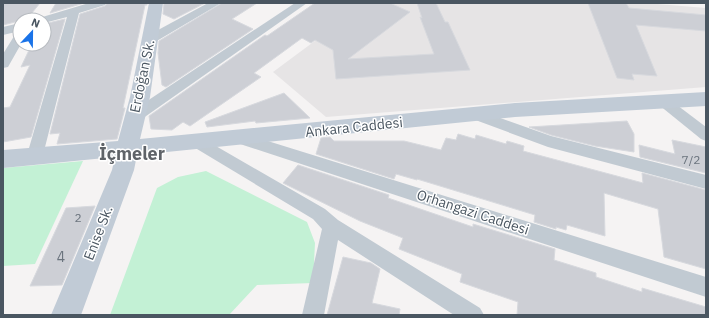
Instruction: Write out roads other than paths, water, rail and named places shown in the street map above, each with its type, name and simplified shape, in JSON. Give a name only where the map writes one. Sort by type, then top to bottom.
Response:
[{"type":"street","points":[[52,17],[100,3]]},
{"type":"street","name":"Erdoğan Sk.","points":[[127,149],[140,97],[156,3]]},
{"type":"street","points":[[151,39],[216,3]]},
{"type":"street","points":[[134,117],[302,3]]},
{"type":"street","points":[[35,155],[74,11]]},
{"type":"street","points":[[3,64],[12,49]]},
{"type":"street","name":"Ankara Caddesi","points":[[3,159],[35,155],[127,149],[515,110],[706,99]]},
{"type":"street","points":[[664,102],[706,135]]},
{"type":"street","points":[[475,114],[548,141],[706,182]]},
{"type":"street","name":"Orhangazi Caddesi","points":[[240,138],[706,287]]},
{"type":"street","points":[[197,142],[319,214],[332,226],[473,315]]},
{"type":"street","name":"Enise Sk.","points":[[66,315],[123,170],[127,149]]},
{"type":"street","points":[[313,315],[332,226]]},
{"type":"district","name":"İçmeler","points":[[132,153]]}]
